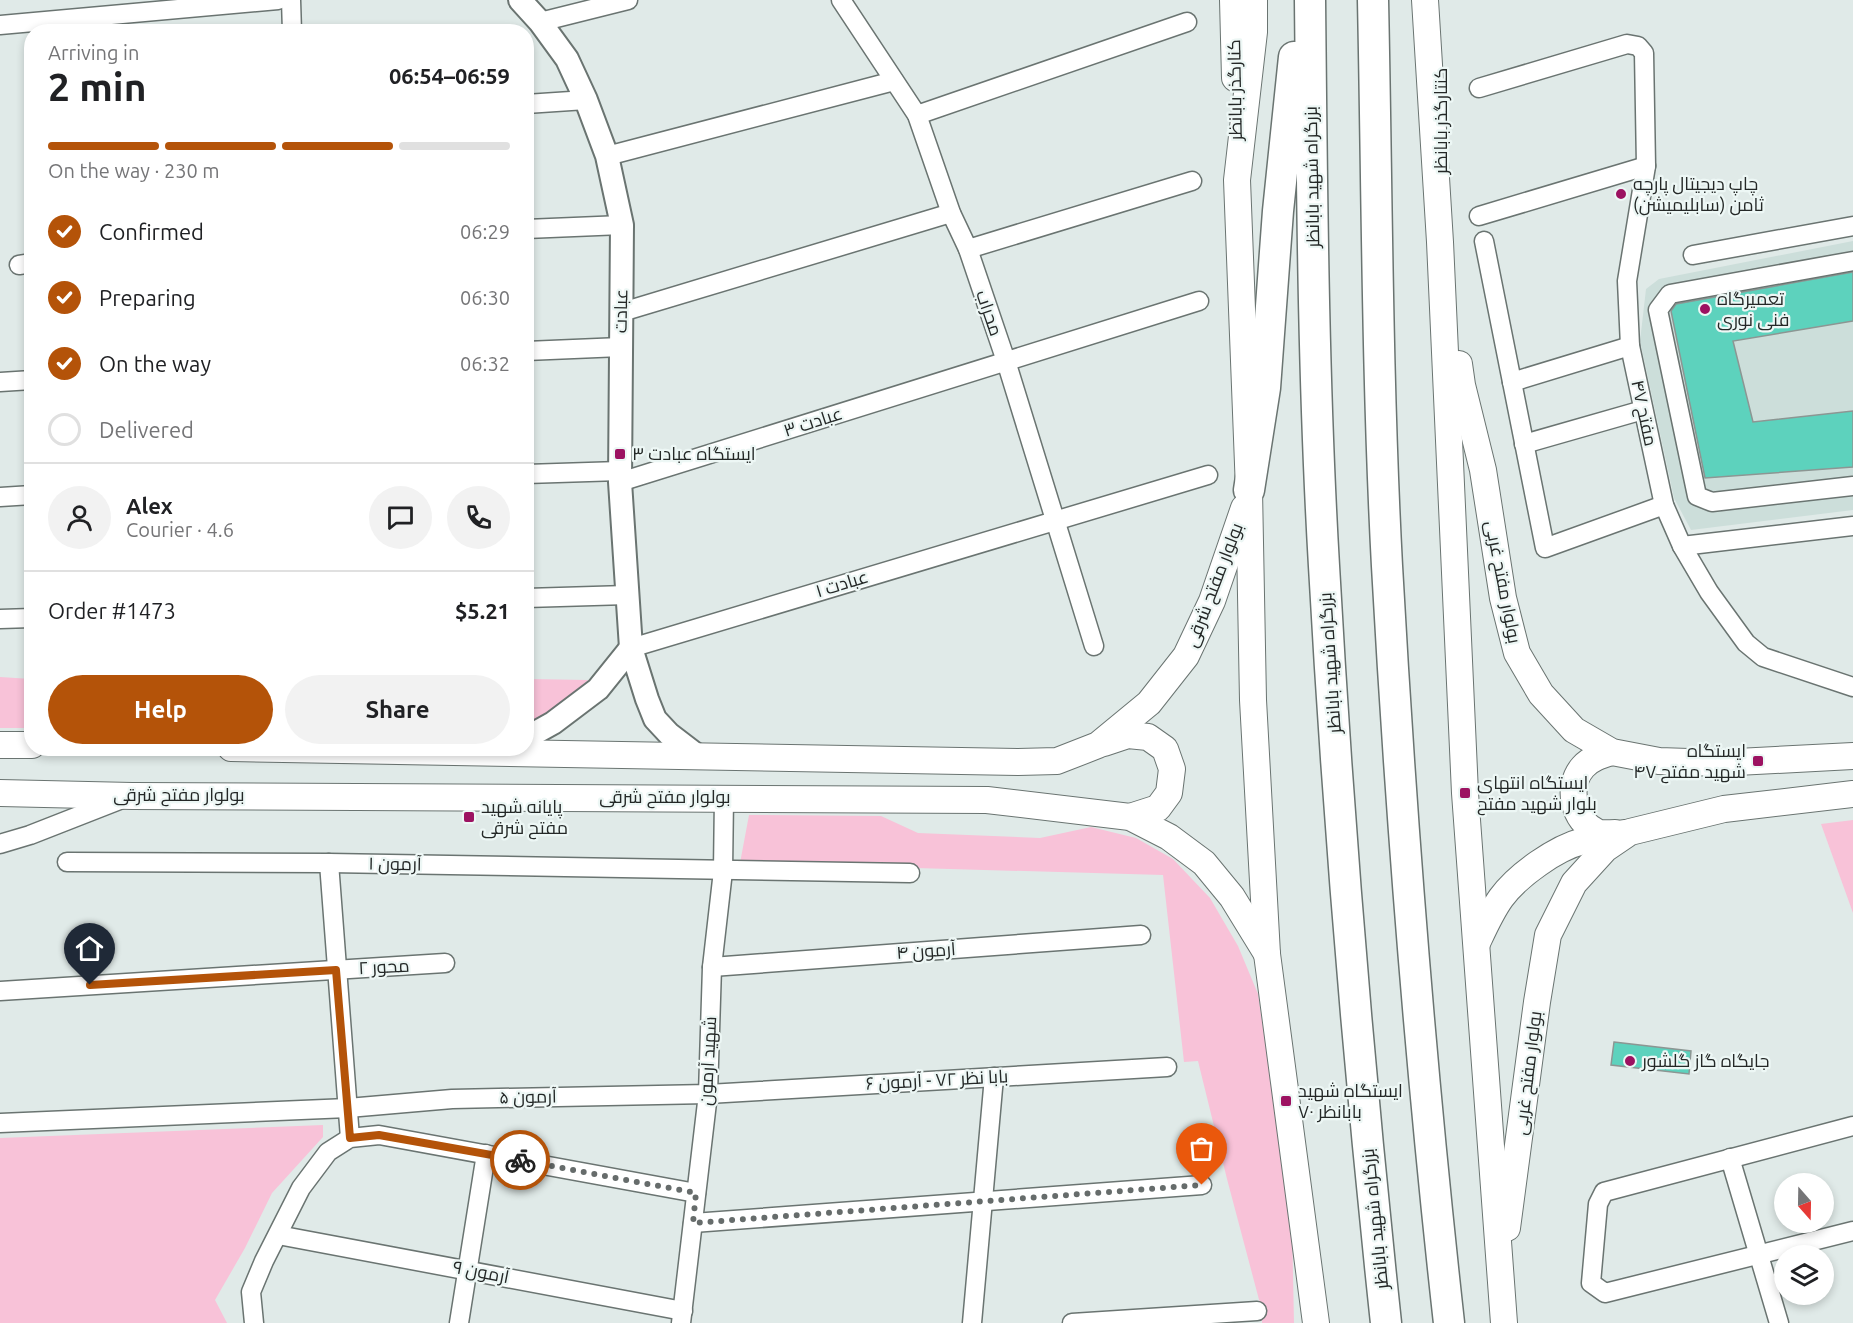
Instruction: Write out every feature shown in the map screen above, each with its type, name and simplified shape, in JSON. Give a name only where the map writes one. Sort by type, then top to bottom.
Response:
[{"type":"highway","points":[[1250,490],[1265,388],[1278,212],[1300,0]]},
{"type":"highway","name":"بزرگراه شهید بابانظر","points":[[1310,0],[1314,330],[1323,563],[1343,874],[1386,1323]]},
{"type":"highway","points":[[1373,0],[1379,327],[1387,564],[1407,868],[1433,1183],[1449,1323]]},
{"type":"main road","name":"کنارگذر بابانظر","points":[[1233,0],[1237,180]]},
{"type":"main road","points":[[1254,0],[1254,32],[1237,180],[1250,490],[1253,700],[1267,954],[1316,1323]]},
{"type":"main road","points":[[1425,0],[1440,242],[1466,793],[1504,1323]]},
{"type":"main road","name":"کنتارگذر بابانظر","points":[[1440,242],[1442,0]]},
{"type":"main road","name":"بولوار مفتح غربی","points":[[1440,242],[1462,385],[1483,470],[1503,598],[1517,653],[1541,694],[1574,730],[1612,752],[1659,761],[1718,763],[1853,756]]},
{"type":"main road","name":"بولوار مفتح شرقی","points":[[534,752],[1018,762],[1057,760],[1098,745],[1149,703],[1186,656],[1212,601],[1250,490]]},
{"type":"main road","points":[[1098,745],[1128,735],[1148,737],[1165,749],[1172,769],[1169,792],[1158,808],[1130,817]]},
{"type":"main road","points":[[0,745],[24,745]]},
{"type":"main road","points":[[1612,752],[1596,756],[1583,766],[1575,781],[1573,797],[1578,813],[1588,826],[1597,832],[1604,834],[1630,832]]},
{"type":"main road","name":"بولوار مفتح شرقی","points":[[0,793],[132,796],[987,800],[1130,817],[1169,837],[1204,863],[1232,897],[1267,954]]},
{"type":"main road","name":"بولوار مفتح غربی","points":[[1500,1284],[1548,935],[1574,883],[1605,849],[1630,832],[1724,809],[1853,794]]},
{"type":"main road","points":[[1476,946],[1499,900],[1535,867],[1555,853],[1582,841],[1630,832]]},
{"type":"main road","points":[[1301,1213],[1306,1323]]},
{"type":"main road","points":[[1301,1213],[1328,1323]]},
{"type":"main road","points":[[1500,1284],[1513,1323]]},
{"type":"street","points":[[0,25],[127,7],[278,0]]},
{"type":"street","points":[[291,0],[292,24]]},
{"type":"street","name":"عبادت","points":[[520,0],[540,22],[567,60],[586,100],[607,156],[622,225],[620,476],[631,648],[655,719],[669,734],[699,757]]},
{"type":"street","points":[[540,22],[628,0]]},
{"type":"street","name":"محراب","points":[[841,0],[917,115],[951,213],[968,249],[1094,645]]},
{"type":"street","points":[[917,115],[1186,22]]},
{"type":"street","name":"مفتح ۴۷","points":[[1479,88],[1627,44],[1638,46],[1644,53],[1646,166],[1627,280],[1630,346],[1664,505],[1682,546],[1709,591],[1753,650],[1763,657],[1853,687]]},
{"type":"street","points":[[607,156],[894,81]]},
{"type":"street","points":[[534,103],[586,100]]},
{"type":"street","points":[[1479,216],[1646,166]]},
{"type":"street","points":[[968,249],[1192,181]]},
{"type":"street","points":[[622,312],[951,213]]},
{"type":"street","points":[[534,229],[622,225]]},
{"type":"street","points":[[1693,255],[1853,226]]},
{"type":"street","points":[[1484,241],[1545,549],[1664,505]]},
{"type":"street","points":[[1853,261],[1670,294],[1658,310],[1697,496],[1712,502],[1853,486]]},
{"type":"street","name":"عبادت ۳","points":[[534,474],[620,476],[1199,301]]},
{"type":"street","points":[[1512,382],[1630,346]]},
{"type":"street","points":[[534,351],[621,347]]},
{"type":"street","points":[[0,382],[24,380]]},
{"type":"street","points":[[1524,444],[1643,410]]},
{"type":"street","name":"عبادت ۱","points":[[631,648],[1208,475]]},
{"type":"street","points":[[0,497],[24,496]]},
{"type":"street","points":[[1682,546],[1853,526]]},
{"type":"street","points":[[534,598],[627,595]]},
{"type":"street","points":[[0,619],[24,618]]},
{"type":"street","points":[[534,734],[553,723],[598,689],[631,648]]},
{"type":"street","points":[[0,844],[132,796]]},
{"type":"street","name":"شهید آرمون","points":[[682,1317],[708,1094],[712,967],[723,871],[724,798]]},
{"type":"street","name":"آرمون ۱","points":[[67,862],[329,863],[910,873]]},
{"type":"street","points":[[329,863],[350,1138]]},
{"type":"street","name":"آرمون ۴","points":[[712,967],[1141,934]]},
{"type":"street","name":"محور ۲","points":[[0,991],[445,963]]},
{"type":"street","name":"بابا نظر ۷۲ - آرمون ۶","points":[[708,1094],[1167,1067]]},
{"type":"street","points":[[972,1323],[994,1077]]},
{"type":"street","name":"آرمون ۵","points":[[0,1123],[348,1108],[452,1099],[708,1094]]},
{"type":"street","points":[[1853,1126],[1604,1192],[1598,1203],[1591,1283],[1605,1293],[1853,1231]]},
{"type":"street","points":[[254,1323],[251,1292],[301,1188],[328,1152],[350,1138],[379,1135],[696,1193]]},
{"type":"street","points":[[459,1323],[486,1154]]},
{"type":"street","points":[[1730,1158],[1779,1323]]},
{"type":"street","points":[[693,1223],[1202,1185]]},
{"type":"street","name":"آرمون ۹","points":[[278,1235],[468,1270],[682,1317]]},
{"type":"street","points":[[1072,1323],[1257,1311]]},
{"type":"shaded area","points":[[1853,241],[1853,510],[1691,530],[1674,498],[1640,341],[1646,289],[1659,279]]},
{"type":"shaded area","points":[[0,677],[24,679],[24,728],[0,728]]},
{"type":"shaded area","points":[[534,679],[588,680],[551,714],[534,720]]},
{"type":"shaded area","points":[[749,815],[881,816],[918,833],[1040,838],[1091,827],[1136,838],[1173,859],[1210,898],[1238,946],[1258,994],[1292,1226],[1294,1323],[1262,1323],[1262,1311],[1198,1061],[1184,1062],[1163,875],[740,863]]},
{"type":"shaded area","points":[[1853,820],[1853,913],[1821,824]]},
{"type":"shaded area","points":[[323,1125],[323,1137],[272,1193],[245,1248],[215,1300],[227,1323],[0,1323],[0,1138]]},
{"type":"building","points":[[1853,272],[1853,321],[1733,341],[1753,422],[1853,411],[1853,467],[1705,478],[1671,311],[1676,304]]},
{"type":"building","points":[[1614,1042],[1691,1051],[1689,1074],[1611,1065]]},
{"type":"way so far","points":[[520,1160],[696,1193],[693,1223],[1202,1185]]},
{"type":"place","name":"چاپ دیجیتال پارچه ثامن (سابلیمیشن)","points":[[1621,194]]},
{"type":"place","name":"تعمیرگاه فنی نوری","points":[[1705,309]]},
{"type":"place","name":"ایستگاه عبادت ۳","points":[[620,454]]},
{"type":"place","name":"ایستگاه شهید مفتح ۴۷","points":[[1758,761]]},
{"type":"place","name":"ایستگاه انتهای بلوار شهید مفتح","points":[[1465,793]]},
{"type":"place","name":"پایانه شهید مفتح شرقی","points":[[469,817]]},
{"type":"place","name":"جایگاه گاز گلشور","points":[[1630,1061]]},
{"type":"place","name":"ایستگاه شهید بابانظر ۷۰","points":[[1286,1101]]},
{"type":"route","points":[[90,985],[336,970],[350,1138],[379,1135],[520,1160]]}]
